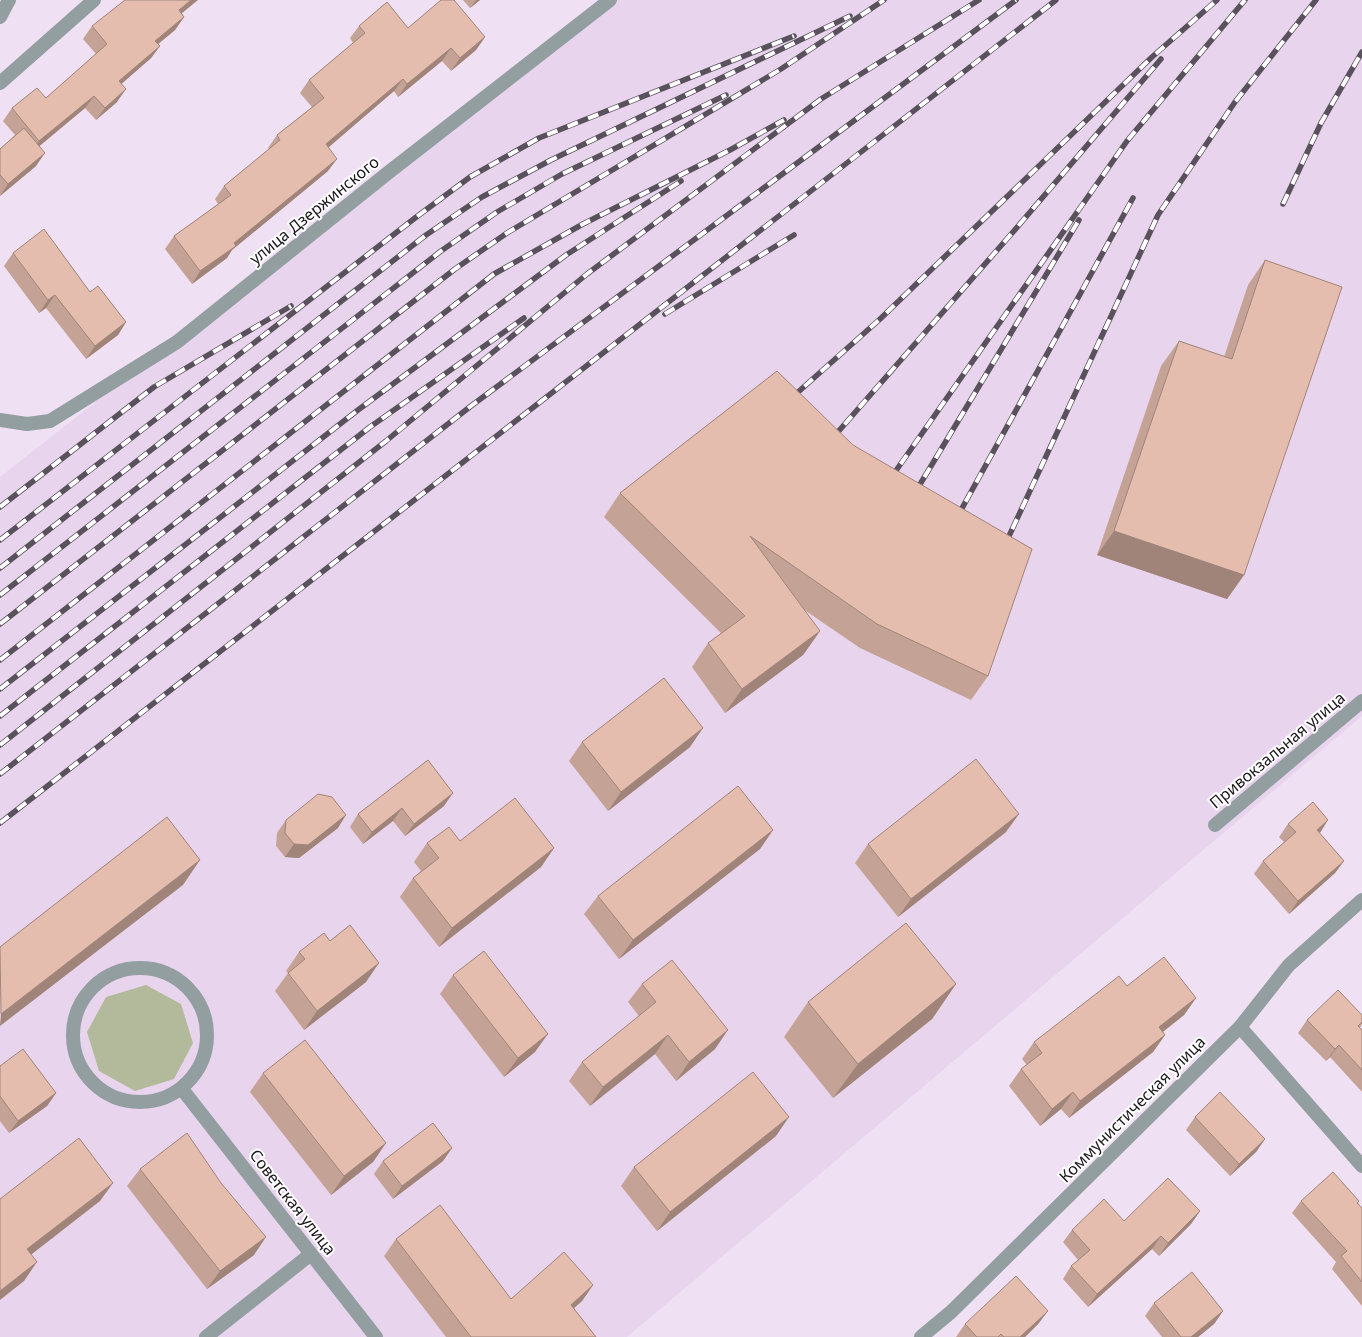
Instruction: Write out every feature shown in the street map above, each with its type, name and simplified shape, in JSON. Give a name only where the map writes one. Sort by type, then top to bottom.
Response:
[{"type":"street","points":[[0,17],[9,0]]},
{"type":"street","points":[[0,83],[94,0]]},
{"type":"street","name":"улица Дзержинского","points":[[0,420],[27,424],[50,421],[178,342],[389,172],[610,0]]},
{"type":"street","name":"Привокзальная улица","points":[[1215,825],[1362,701]]},
{"type":"street","name":"Коммунистическая улица","points":[[921,1337],[951,1312],[1240,1028],[1289,965],[1362,900]]},
{"type":"street","points":[[130,968],[166,972],[194,993],[208,1026],[203,1061],[182,1089],[150,1103],[114,1099],[86,1077],[72,1045],[77,1010],[98,982],[130,968]]},
{"type":"street","points":[[1240,1028],[1362,1166]]},
{"type":"street","name":"Советская улица","points":[[182,1089],[376,1337]]},
{"type":"street","points":[[206,1337],[311,1254]]},
{"type":"shaded area","points":[[608,0],[1362,0],[1362,716],[627,1337],[0,1337],[0,477]]},
{"type":"green space","points":[[146,985],[181,1004],[193,1043],[174,1079],[135,1091],[99,1071],[87,1032],[106,997]]},
{"type":"building","points":[[125,0],[191,0],[179,10],[184,17],[155,41],[160,46],[119,81],[126,89],[105,108],[94,96],[39,141],[12,108],[37,88],[46,98],[107,44],[92,26]]},
{"type":"building","points":[[441,0],[454,0],[485,37],[460,58],[451,48],[407,84],[403,79],[326,144],[337,159],[234,243],[236,246],[200,271],[174,236],[231,195],[224,186],[280,140],[277,135],[324,98],[309,80],[365,33],[359,26],[387,2],[408,28]]},
{"type":"building","points":[[24,128],[45,153],[8,184],[0,175],[0,149]]},
{"type":"building","points":[[44,229],[90,292],[98,286],[126,322],[95,346],[55,295],[48,300],[13,253]]},
{"type":"building","points":[[1265,260],[1342,287],[1244,575],[1114,531],[1179,341],[1232,359]]},
{"type":"building","points":[[777,371],[853,445],[1032,549],[988,676],[877,624],[750,536],[820,631],[742,689],[708,643],[745,616],[620,493]]},
{"type":"building","points":[[664,678],[703,728],[621,792],[582,742]]},
{"type":"building","points":[[976,759],[1019,814],[911,899],[868,844]]},
{"type":"building","points":[[428,760],[453,793],[414,824],[402,808],[372,832],[358,814]]},
{"type":"building","points":[[738,786],[773,830],[633,940],[598,896]]},
{"type":"building","points":[[318,794],[332,797],[346,815],[308,845],[294,844],[285,833],[286,820]]},
{"type":"building","points":[[515,798],[554,848],[452,928],[413,878],[439,858],[427,843],[449,827],[460,841]]},
{"type":"building","points":[[1313,802],[1328,820],[1317,830],[1344,861],[1298,901],[1263,861],[1296,832],[1288,824]]},
{"type":"building","points":[[167,817],[200,860],[1,1014],[0,947]]},
{"type":"building","points":[[906,923],[956,984],[858,1064],[808,1002]]},
{"type":"building","points":[[350,925],[379,963],[317,1011],[288,973],[305,959],[299,952],[324,933],[330,941]]},
{"type":"building","points":[[484,951],[548,1034],[518,1058],[453,975]]},
{"type":"building","points":[[1164,957],[1196,998],[1159,1027],[1165,1035],[1080,1101],[1073,1092],[1052,1109],[1021,1069],[1042,1053],[1034,1042],[1119,976],[1127,986]]},
{"type":"building","points":[[672,960],[728,1030],[689,1062],[668,1035],[603,1087],[582,1062],[656,1002],[642,984]]},
{"type":"building","points":[[1338,990],[1362,1015],[1362,1022],[1358,1026],[1362,1030],[1362,1070],[1339,1045],[1335,1049],[1307,1020]]},
{"type":"building","points":[[305,1040],[386,1143],[344,1176],[263,1073]]},
{"type":"building","points":[[23,1049],[56,1093],[18,1121],[0,1096],[0,1066]]},
{"type":"building","points":[[753,1072],[789,1117],[670,1212],[634,1167]]},
{"type":"building","points":[[1220,1092],[1265,1139],[1239,1164],[1195,1117]]},
{"type":"building","points":[[433,1123],[452,1148],[402,1186],[383,1161]]},
{"type":"building","points":[[187,1133],[221,1183],[266,1237],[220,1271],[140,1169]]},
{"type":"building","points":[[79,1138],[113,1183],[27,1249],[37,1262],[0,1291],[0,1199]]},
{"type":"building","points":[[1333,1172],[1359,1201],[1357,1203],[1362,1208],[1362,1282],[1341,1256],[1347,1251],[1301,1201]]},
{"type":"building","points":[[1168,1178],[1200,1211],[1168,1243],[1161,1236],[1097,1294],[1071,1266],[1090,1250],[1072,1230],[1104,1199],[1124,1221]]},
{"type":"building","points":[[440,1205],[511,1299],[564,1252],[593,1285],[571,1305],[596,1337],[471,1337],[396,1239]]},
{"type":"building","points":[[1192,1272],[1223,1311],[1191,1337],[1181,1337],[1154,1303]]},
{"type":"building","points":[[1016,1276],[1048,1311],[1020,1337],[1004,1337],[1001,1334],[998,1337],[977,1337],[965,1324]]},
{"type":"railway","points":[[0,624],[455,269],[507,233],[781,69],[884,0]]},
{"type":"railway","points":[[0,745],[386,441],[587,274],[821,99],[979,0]]},
{"type":"railway","points":[[0,774],[471,406],[1016,0]]},
{"type":"railway","points":[[0,823],[1056,0]]},
{"type":"railway","points":[[788,401],[879,320],[1152,57],[1217,0]]},
{"type":"railway","points":[[888,482],[1127,141],[1245,0]]},
{"type":"railway","points":[[1003,549],[1158,215],[1235,102],[1316,0]]},
{"type":"railway","points":[[0,568],[426,235],[482,197],[551,160],[850,16]]},
{"type":"railway","points":[[0,540],[470,177],[539,138],[794,36]]},
{"type":"railway","points":[[1283,204],[1321,123],[1362,52]]},
{"type":"railway","points":[[830,441],[1161,59]]},
{"type":"railway","points":[[0,595],[441,251],[497,212],[562,174],[726,95]]},
{"type":"railway","points":[[0,660],[494,274],[583,224],[730,150],[784,120]]},
{"type":"railway","points":[[0,689],[358,410],[566,255],[681,181]]},
{"type":"railway","points":[[955,521],[1133,198]]},
{"type":"railway","points":[[913,496],[1079,220]]},
{"type":"railway","points":[[665,314],[794,235]]},
{"type":"railway","points":[[0,507],[154,387],[291,306]]},
{"type":"railway","points":[[0,716],[370,427],[524,318]]}]
